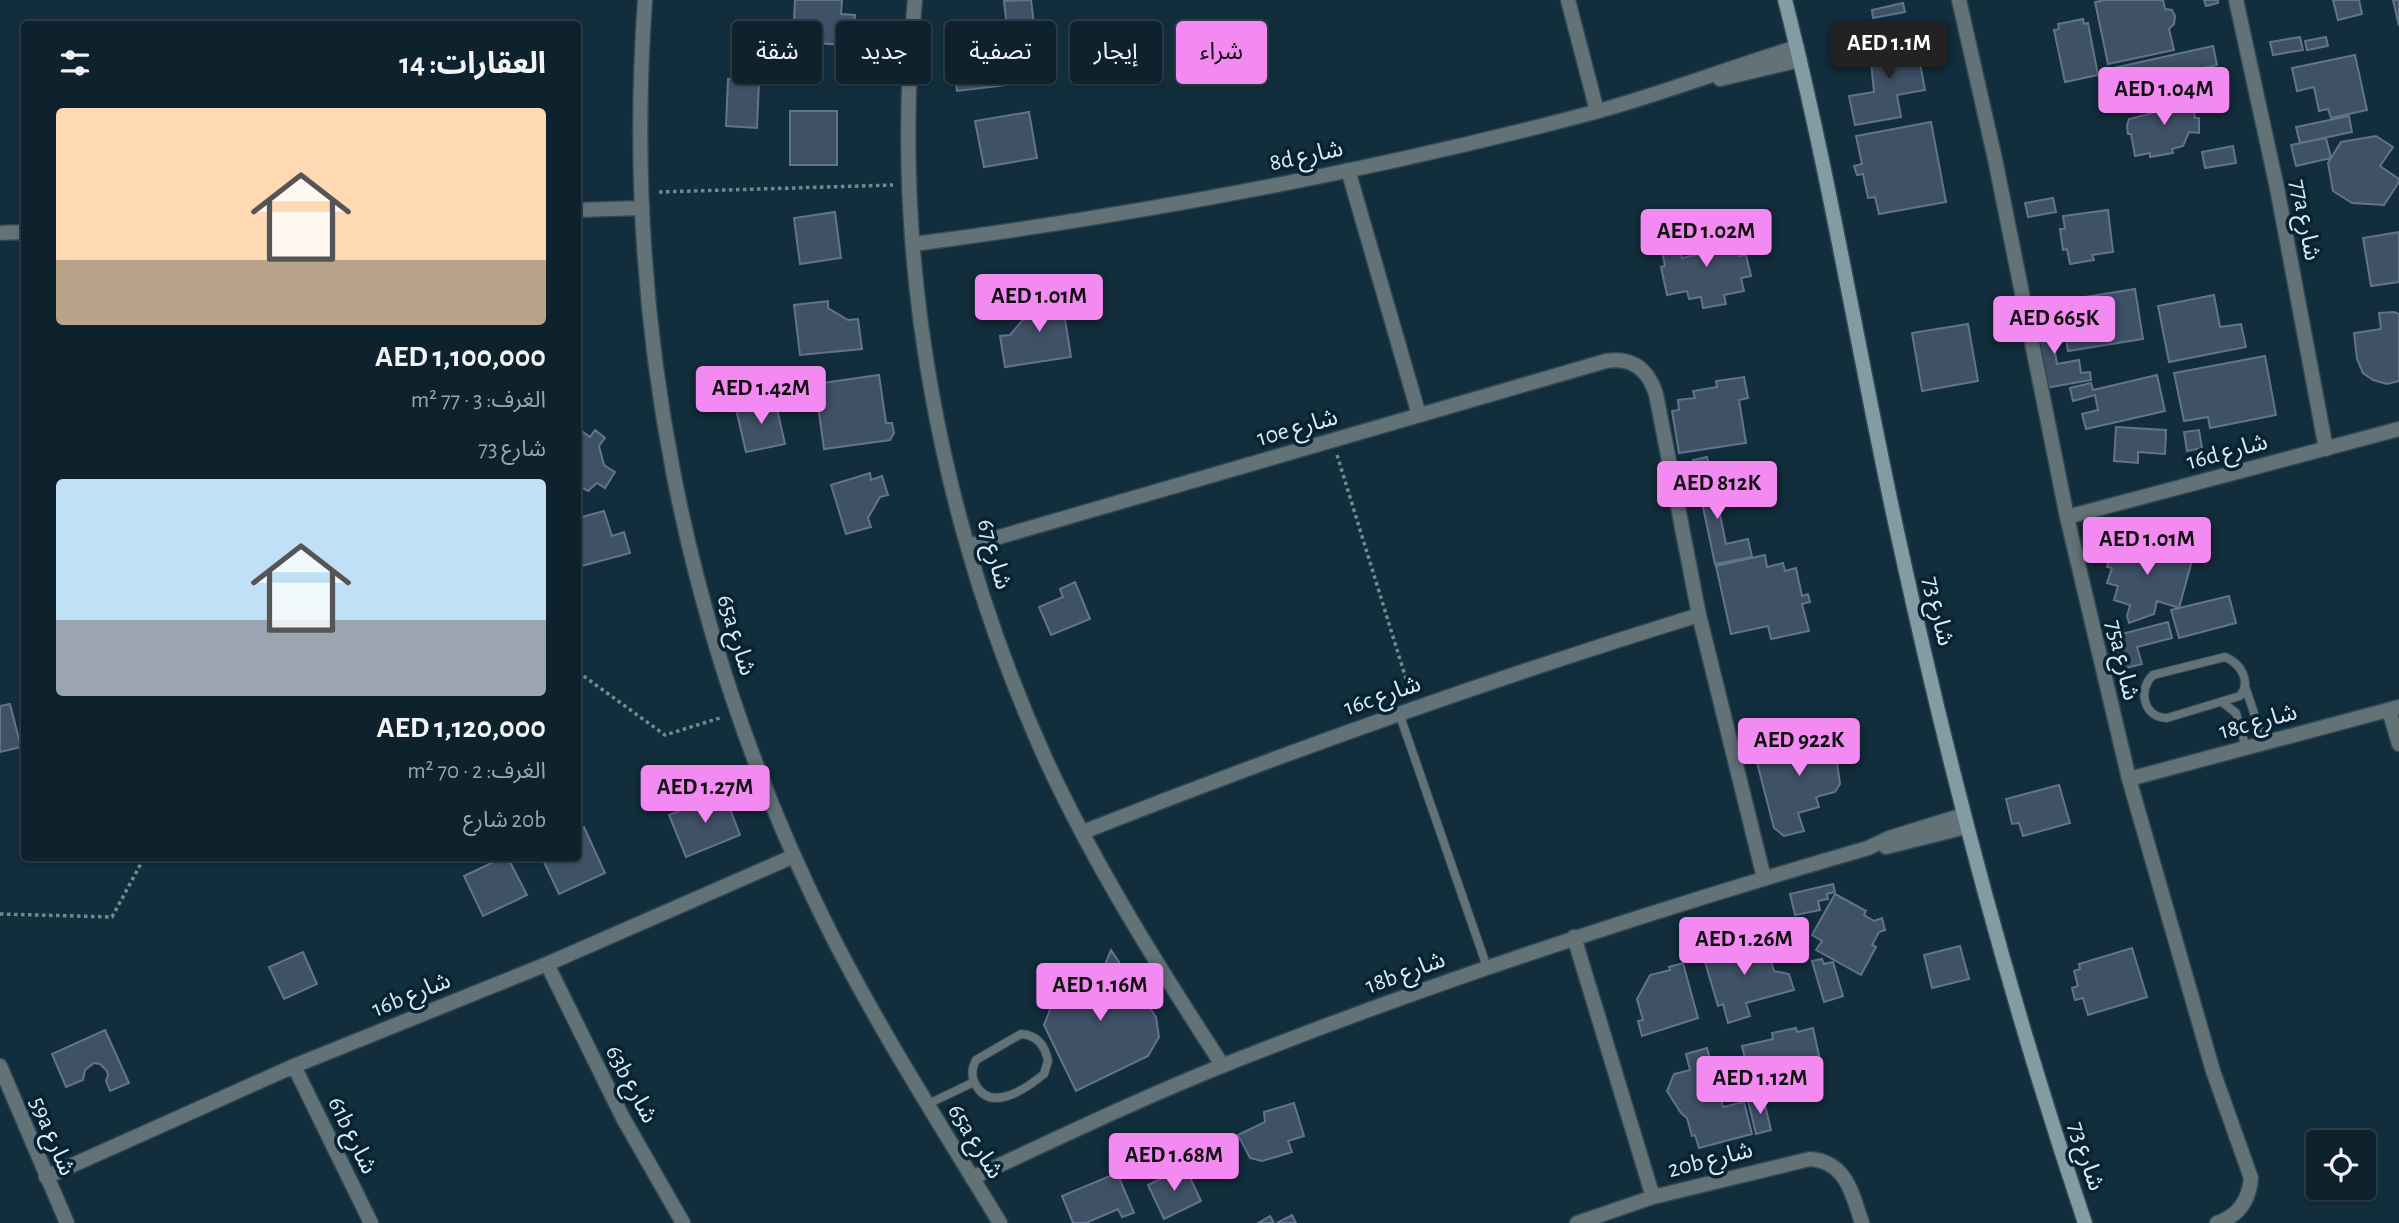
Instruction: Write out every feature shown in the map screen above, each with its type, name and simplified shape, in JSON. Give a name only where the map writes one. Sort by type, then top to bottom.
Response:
[{"type":"street","name":"65a شارع","points":[[645,0],[641,47],[640,208],[653,353],[667,443],[701,595],[755,761],[794,856],[859,988],[926,1105],[1000,1223]]},
{"type":"street","name":"شارع 67","points":[[915,0],[908,109],[909,184],[921,322],[932,397],[968,546],[990,620],[1017,693],[1048,763],[1133,922],[1223,1066]]},
{"type":"street","points":[[1567,0],[1597,111]]},
{"type":"street","name":"شارع 73","points":[[1785,0],[1836,225],[1900,547],[1965,821],[2061,1153],[2085,1223]]},
{"type":"street","name":"75a شارع","points":[[1959,0],[1995,159],[2067,517],[2129,779],[2213,1071],[2250,1178],[2250,1192],[2244,1204],[2235,1215],[2217,1223]]},
{"type":"street","name":"77a شارع","points":[[2236,0],[2280,201],[2326,449]]},
{"type":"street","name":"8d شارع","points":[[914,244],[1134,212],[1348,170],[1597,111],[1701,80],[1724,79],[1798,53]]},
{"type":"street","points":[[1348,170],[1419,415]]},
{"type":"street","points":[[581,210],[640,208]]},
{"type":"street","points":[[0,233],[21,232]]},
{"type":"street","name":"10e شارع","points":[[968,546],[1606,361],[1628,361],[1646,373],[1656,394],[1699,615]]},
{"type":"street","name":"16d شارع","points":[[2067,517],[2399,429]]},
{"type":"street","points":[[1699,615],[1764,878]]},
{"type":"street","name":"16c شارع","points":[[1083,832],[1188,790],[1415,707],[1699,615]]},
{"type":"street","points":[[2394,708],[2399,744]]},
{"type":"street","name":"18c شارع","points":[[2129,779],[2394,708]]},
{"type":"street","name":"18b شارع","points":[[972,1178],[1223,1066],[1487,967],[1764,878],[1868,848],[1891,846],[1965,821]]},
{"type":"street","name":"16b شارع","points":[[46,1177],[294,1066],[547,964],[794,856]]},
{"type":"street","points":[[1574,937],[1653,1197]]},
{"type":"street","name":"63b شارع","points":[[547,964],[623,1118],[683,1223]]},
{"type":"street","name":"59a شارع","points":[[0,1066],[66,1223]]},
{"type":"street","name":"61b شارع","points":[[294,1066],[371,1223]]},
{"type":"street","name":"20b شارع","points":[[1577,1223],[1653,1197],[1800,1160],[1821,1160],[1839,1169],[1845,1177],[1862,1223]]},
{"type":"lane","points":[[2245,686],[2240,696],[2160,718],[2149,710],[2143,695],[2147,681],[2160,672],[2225,657],[2239,666],[2264,743]]},
{"type":"lane","points":[[2222,702],[2235,713],[2246,748]]},
{"type":"lane","points":[[1399,713],[1487,967]]},
{"type":"lane","points":[[1021,1034],[1037,1038],[1047,1054],[1044,1074],[1004,1098],[991,1099],[985,1096],[974,1082],[972,1075],[975,1060],[1013,1037],[1021,1034]]},
{"type":"lane","points":[[926,1105],[974,1082]]},
{"type":"path","points":[[640,192],[909,184]]},
{"type":"path","points":[[1332,441],[1415,707]]},
{"type":"path","points":[[581,674],[665,735],[738,712]]},
{"type":"path","points":[[0,914],[112,917],[142,861]]},
{"type":"building","points":[[795,0],[842,0],[841,14],[855,15],[855,21],[836,21],[836,45],[822,43],[822,21],[794,21]]},
{"type":"building","points":[[1031,0],[1034,21],[1006,21],[1004,1]]},
{"type":"building","points":[[2163,0],[2165,9],[2172,10],[2175,16],[2174,24],[2169,29],[2174,50],[2108,64],[2095,2]]},
{"type":"building","points":[[2204,0],[2218,0],[2218,3],[2206,6]]},
{"type":"building","points":[[2333,0],[2359,0],[2362,14],[2338,20]]},
{"type":"building","points":[[2393,0],[2399,0],[2399,26]]},
{"type":"building","points":[[1903,3],[1905,12],[1873,18],[1872,10]]},
{"type":"building","points":[[2083,19],[2084,24],[2088,23],[2098,75],[2065,82],[2054,30],[2059,29],[2058,24]]},
{"type":"building","points":[[1915,36],[1925,90],[1897,95],[1901,117],[1855,125],[1849,96],[1874,92],[1871,44]]},
{"type":"building","points":[[2300,37],[2303,50],[2273,55],[2270,42]]},
{"type":"building","points":[[2326,37],[2328,46],[2307,50],[2305,41]]},
{"type":"building","points":[[2213,46],[2217,65],[2113,88],[2109,69]]},
{"type":"building","points":[[2355,55],[2367,110],[2331,118],[2328,109],[2319,111],[2314,87],[2297,91],[2292,68]]},
{"type":"building","points":[[728,79],[732,79],[732,84],[759,84],[757,128],[726,126]]},
{"type":"building","points":[[956,84],[1016,84],[957,91]]},
{"type":"building","points":[[2182,92],[2184,105],[2193,104],[2195,118],[2199,118],[2199,133],[2189,132],[2183,146],[2172,149],[2173,153],[2150,157],[2150,153],[2135,156],[2131,134],[2128,134],[2129,119],[2160,111],[2158,96]]},
{"type":"building","points":[[790,111],[837,111],[837,165],[790,165]]},
{"type":"building","points":[[1029,112],[1037,158],[984,167],[975,121]]},
{"type":"building","points":[[2349,116],[2352,132],[2300,143],[2296,127]]},
{"type":"building","points":[[1931,122],[1946,202],[1879,214],[1875,197],[1868,198],[1863,174],[1857,175],[1854,166],[1862,164],[1856,136]]},
{"type":"building","points":[[2376,136],[2393,147],[2380,166],[2399,179],[2399,182],[2384,205],[2352,203],[2333,191],[2328,163],[2341,142]]},
{"type":"building","points":[[2326,138],[2331,158],[2296,166],[2291,145]]},
{"type":"building","points":[[2233,146],[2236,163],[2205,168],[2202,152]]},
{"type":"building","points":[[2053,198],[2056,212],[2028,217],[2025,203]]},
{"type":"building","points":[[2108,210],[2113,252],[2092,255],[2094,260],[2070,264],[2067,249],[2063,250],[2060,229],[2065,229],[2063,216]]},
{"type":"building","points":[[835,212],[841,258],[800,264],[794,218]]},
{"type":"building","points":[[1718,226],[1721,243],[1736,240],[1739,256],[1746,255],[1751,276],[1741,278],[1744,291],[1724,295],[1726,304],[1703,308],[1701,297],[1689,299],[1687,291],[1667,295],[1661,267],[1665,266],[1661,246],[1679,243],[1682,258],[1700,254],[1695,230]]},
{"type":"building","points":[[2399,232],[2399,282],[2371,286],[2363,238]]},
{"type":"building","points":[[2135,289],[2143,339],[2068,351],[2060,301]]},
{"type":"building","points":[[1061,294],[1071,357],[1005,367],[1000,336],[1010,335],[1032,309],[1031,298]]},
{"type":"building","points":[[2214,295],[2220,327],[2241,324],[2246,347],[2169,362],[2158,306]]},
{"type":"building","points":[[828,301],[828,308],[848,320],[858,319],[862,349],[800,355],[794,305]]},
{"type":"building","points":[[2048,310],[2057,364],[2079,360],[2081,373],[2090,372],[2091,380],[2045,388],[2032,313]]},
{"type":"building","points":[[2379,313],[2399,314],[2399,381],[2387,384],[2373,380],[2363,373],[2357,359],[2354,333],[2381,329]]},
{"type":"building","points":[[1968,324],[1978,381],[1922,391],[1912,333]]},
{"type":"building","points":[[2265,356],[2276,415],[2210,428],[2208,417],[2184,421],[2174,373]]},
{"type":"building","points":[[879,375],[886,423],[892,423],[894,433],[890,440],[824,449],[815,384]]},
{"type":"building","points":[[2157,375],[2165,411],[2086,429],[2082,414],[2098,410],[2095,395],[2073,401],[2070,388],[2091,383],[2093,390]]},
{"type":"building","points":[[1744,377],[1748,398],[1739,400],[1746,443],[1679,453],[1672,411],[1679,410],[1678,400],[1695,398],[1693,391],[1717,387],[1716,381]]},
{"type":"building","points":[[775,400],[785,444],[746,452],[736,409]]},
{"type":"building","points":[[2116,427],[2166,430],[2165,454],[2138,452],[2138,463],[2114,461]]},
{"type":"building","points":[[581,430],[590,437],[595,430],[605,438],[599,446],[604,465],[615,472],[605,488],[597,483],[588,491],[581,487]]},
{"type":"building","points":[[2199,430],[2202,448],[2187,451],[2184,432]]},
{"type":"building","points":[[1707,457],[1715,510],[1719,510],[1726,544],[1748,539],[1752,557],[1715,564],[1693,460]]},
{"type":"building","points":[[870,473],[871,480],[882,476],[888,495],[880,497],[868,518],[871,527],[846,534],[831,485]]},
{"type":"building","points":[[604,511],[612,536],[624,532],[630,553],[581,566],[581,517]]},
{"type":"building","points":[[2121,536],[2193,557],[2179,608],[2157,601],[2154,614],[2129,623],[2127,616],[2130,605],[2114,600],[2118,586],[2107,583],[2112,568],[2107,567],[2112,550],[2116,551]]},
{"type":"building","points":[[1765,555],[1767,567],[1783,563],[1785,571],[1796,568],[1802,596],[1808,594],[1810,602],[1802,604],[1809,631],[1771,639],[1768,626],[1731,634],[1716,566]]},
{"type":"building","points":[[1075,582],[1090,619],[1051,635],[1039,607],[1063,597],[1060,589]]},
{"type":"building","points":[[2229,596],[2236,623],[2179,638],[2171,610]]},
{"type":"building","points":[[2168,622],[2172,638],[2137,647],[2142,664],[2122,669],[2114,636]]},
{"type":"building","points":[[10,704],[21,747],[0,752],[0,706]]},
{"type":"building","points":[[1842,734],[1848,759],[1837,762],[1840,784],[1835,792],[1816,797],[1819,807],[1798,813],[1804,831],[1784,836],[1774,828],[1754,751],[1787,742],[1788,748]]},
{"type":"building","points":[[2059,785],[2070,823],[2023,836],[2019,823],[2012,824],[2006,799]]},
{"type":"building","points":[[724,793],[740,835],[686,857],[669,815]]},
{"type":"building","points":[[584,827],[605,873],[559,894],[543,861],[581,861],[581,828]]},
{"type":"building","points":[[496,861],[510,861],[527,895],[483,916],[464,876]]},
{"type":"building","points":[[1833,884],[1835,892],[1827,894],[1828,899],[1818,901],[1820,910],[1795,915],[1790,894]]},
{"type":"building","points":[[1835,894],[1866,911],[1864,915],[1874,921],[1882,918],[1885,930],[1879,932],[1872,945],[1876,947],[1861,975],[1816,950],[1822,941],[1812,935]]},
{"type":"building","points":[[1764,937],[1774,971],[1789,974],[1794,990],[1746,1003],[1750,1016],[1728,1023],[1723,1004],[1718,1006],[1702,952]]},
{"type":"building","points":[[1960,946],[1969,979],[1932,988],[1924,955]]},
{"type":"building","points":[[2132,948],[2147,997],[2088,1015],[2083,998],[2075,1000],[2072,988],[2078,986],[2074,971],[2080,969],[2079,964]]},
{"type":"building","points":[[1111,950],[1156,1017],[1159,1037],[1148,1056],[1076,1091],[1044,1025],[1062,979],[1088,967],[1102,972]]},
{"type":"building","points":[[303,952],[317,984],[284,999],[269,967]]},
{"type":"building","points":[[1822,959],[1824,964],[1833,962],[1843,996],[1824,1002],[1812,961]]},
{"type":"building","points":[[1683,963],[1698,1018],[1642,1036],[1638,1021],[1643,1020],[1637,999],[1650,975],[1670,970],[1669,967]]},
{"type":"building","points":[[1796,1028],[1797,1032],[1813,1028],[1820,1060],[1782,1069],[1783,1076],[1765,1080],[1764,1073],[1749,1076],[1742,1046],[1773,1039],[1772,1033]]},
{"type":"building","points":[[105,1030],[129,1083],[110,1091],[106,1081],[107,1071],[100,1064],[94,1063],[85,1070],[83,1080],[66,1087],[52,1054]]},
{"type":"building","points":[[1707,1048],[1723,1107],[1744,1102],[1752,1134],[1699,1148],[1687,1118],[1667,1091],[1674,1074],[1690,1070],[1686,1054]]},
{"type":"building","points":[[1763,1097],[1771,1130],[1756,1134],[1748,1101]]},
{"type":"building","points":[[1294,1103],[1304,1136],[1288,1141],[1292,1152],[1262,1161],[1250,1158],[1238,1135],[1265,1122],[1264,1112]]},
{"type":"building","points":[[1185,1167],[1201,1201],[1164,1219],[1148,1185]]},
{"type":"building","points":[[1117,1173],[1134,1213],[1122,1217],[1118,1209],[1086,1223],[1073,1223],[1062,1196]]},
{"type":"building","points":[[1292,1215],[1296,1223],[1277,1223]]},
{"type":"building","points":[[1270,1216],[1274,1223],[1258,1223]]}]
